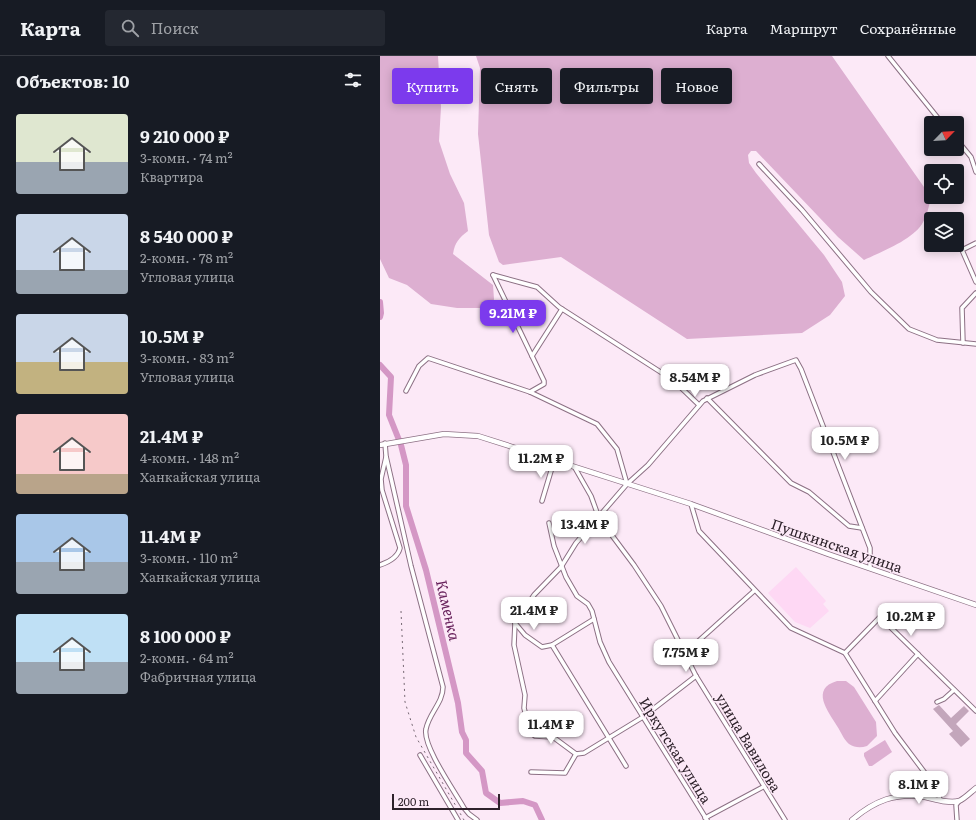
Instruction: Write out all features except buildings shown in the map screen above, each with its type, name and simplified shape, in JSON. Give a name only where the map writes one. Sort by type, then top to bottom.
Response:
[{"type":"main road","name":"Пушкинская улица","points":[[382,444],[444,434],[472,435],[691,504],[976,605]]},
{"type":"main road","points":[[852,820],[876,802],[888,799],[924,797],[959,801],[976,788]]},
{"type":"street","points":[[888,56],[936,116]]},
{"type":"street","points":[[964,148],[971,157],[976,172]]},
{"type":"street","points":[[759,164],[802,210],[871,292],[909,329],[938,340],[976,344]]},
{"type":"street","points":[[976,243],[962,250],[976,282]]},
{"type":"street","points":[[530,392],[545,383],[493,275],[537,287],[562,309],[673,380],[699,405]]},
{"type":"street","points":[[963,343],[962,308],[976,293]]},
{"type":"street","points":[[532,356],[562,309]]},
{"type":"street","points":[[406,391],[419,366],[428,358],[530,392],[597,424],[617,449],[627,484]]},
{"type":"street","points":[[696,676],[643,717],[584,753],[576,754],[553,737],[534,736],[528,729],[524,708],[525,695],[514,645],[515,623],[534,595],[561,567],[576,543],[627,484],[648,465],[699,405],[707,398],[755,375],[796,360],[801,369],[870,548],[870,568]]},
{"type":"street","points":[[707,398],[791,483],[809,492],[850,526],[862,528]]},
{"type":"street","points":[[382,444],[411,566],[443,687],[443,695],[426,728],[425,736],[430,750],[464,808],[477,820]]},
{"type":"street","points":[[380,565],[394,558],[399,552],[400,548],[382,490],[381,479],[386,456]]},
{"type":"street","points":[[542,501],[554,461]]},
{"type":"street","name":"улица Вавилова","points":[[575,468],[591,496],[599,518],[634,565],[661,606],[696,676],[763,787],[785,820]]},
{"type":"street","points":[[691,504],[699,531],[754,591],[791,628],[845,652],[895,734],[937,789],[940,800]]},
{"type":"street","name":"Иркутская улица","points":[[549,523],[561,567],[577,596],[588,604],[609,662],[706,819]]},
{"type":"street","points":[[684,654],[754,591]]},
{"type":"street","points":[[845,652],[880,617],[976,711]]},
{"type":"street","points":[[515,623],[525,635],[542,647],[552,645],[594,620]]},
{"type":"street","points":[[552,645],[626,766]]},
{"type":"street","points":[[875,701],[918,654]]},
{"type":"street","points":[[937,702],[944,699],[954,690]]},
{"type":"street","points":[[531,772],[564,773],[576,754]]},
{"type":"street","points":[[420,755],[458,820]]},
{"type":"street","points":[[706,819],[763,787]]},
{"type":"street","points":[[957,820],[956,805],[959,801]]},
{"type":"shaded area","points":[[380,56],[438,56],[439,68],[392,68],[392,104],[441,104],[439,141],[450,174],[464,203],[468,231],[458,241],[453,254],[493,285],[493,306],[489,308],[457,308],[431,304],[407,285],[389,278],[380,259]]},
{"type":"shaded area","points":[[476,56],[832,56],[924,187],[924,204],[929,204],[927,212],[924,212],[924,220],[922,224],[911,235],[896,245],[864,260],[838,237],[756,151],[751,151],[748,155],[749,163],[824,255],[842,282],[845,296],[830,315],[802,333],[687,339],[561,257],[503,265],[499,262],[489,235],[478,134],[480,68]]},
{"type":"shaded area","points":[[796,567],[826,601],[823,604],[829,611],[810,628],[795,622],[768,593]]},
{"type":"shaded area","points":[[837,681],[846,681],[854,687],[876,722],[877,736],[867,746],[856,747],[847,742],[826,707],[823,695],[824,689]]},
{"type":"shaded area","points":[[885,740],[892,752],[872,766],[869,766],[864,753]]},
{"type":"waterway","name":"Каменка","points":[[380,302],[380,317]]},
{"type":"waterway","name":"Каменка","points":[[380,365],[391,377],[389,415],[401,445],[406,465],[406,506],[426,570],[458,703],[462,732],[466,740],[466,753],[482,771],[486,793],[500,803],[523,801],[535,805],[542,820]]},
{"type":"railway","points":[[401,611],[405,702],[416,737],[464,820]]}]
